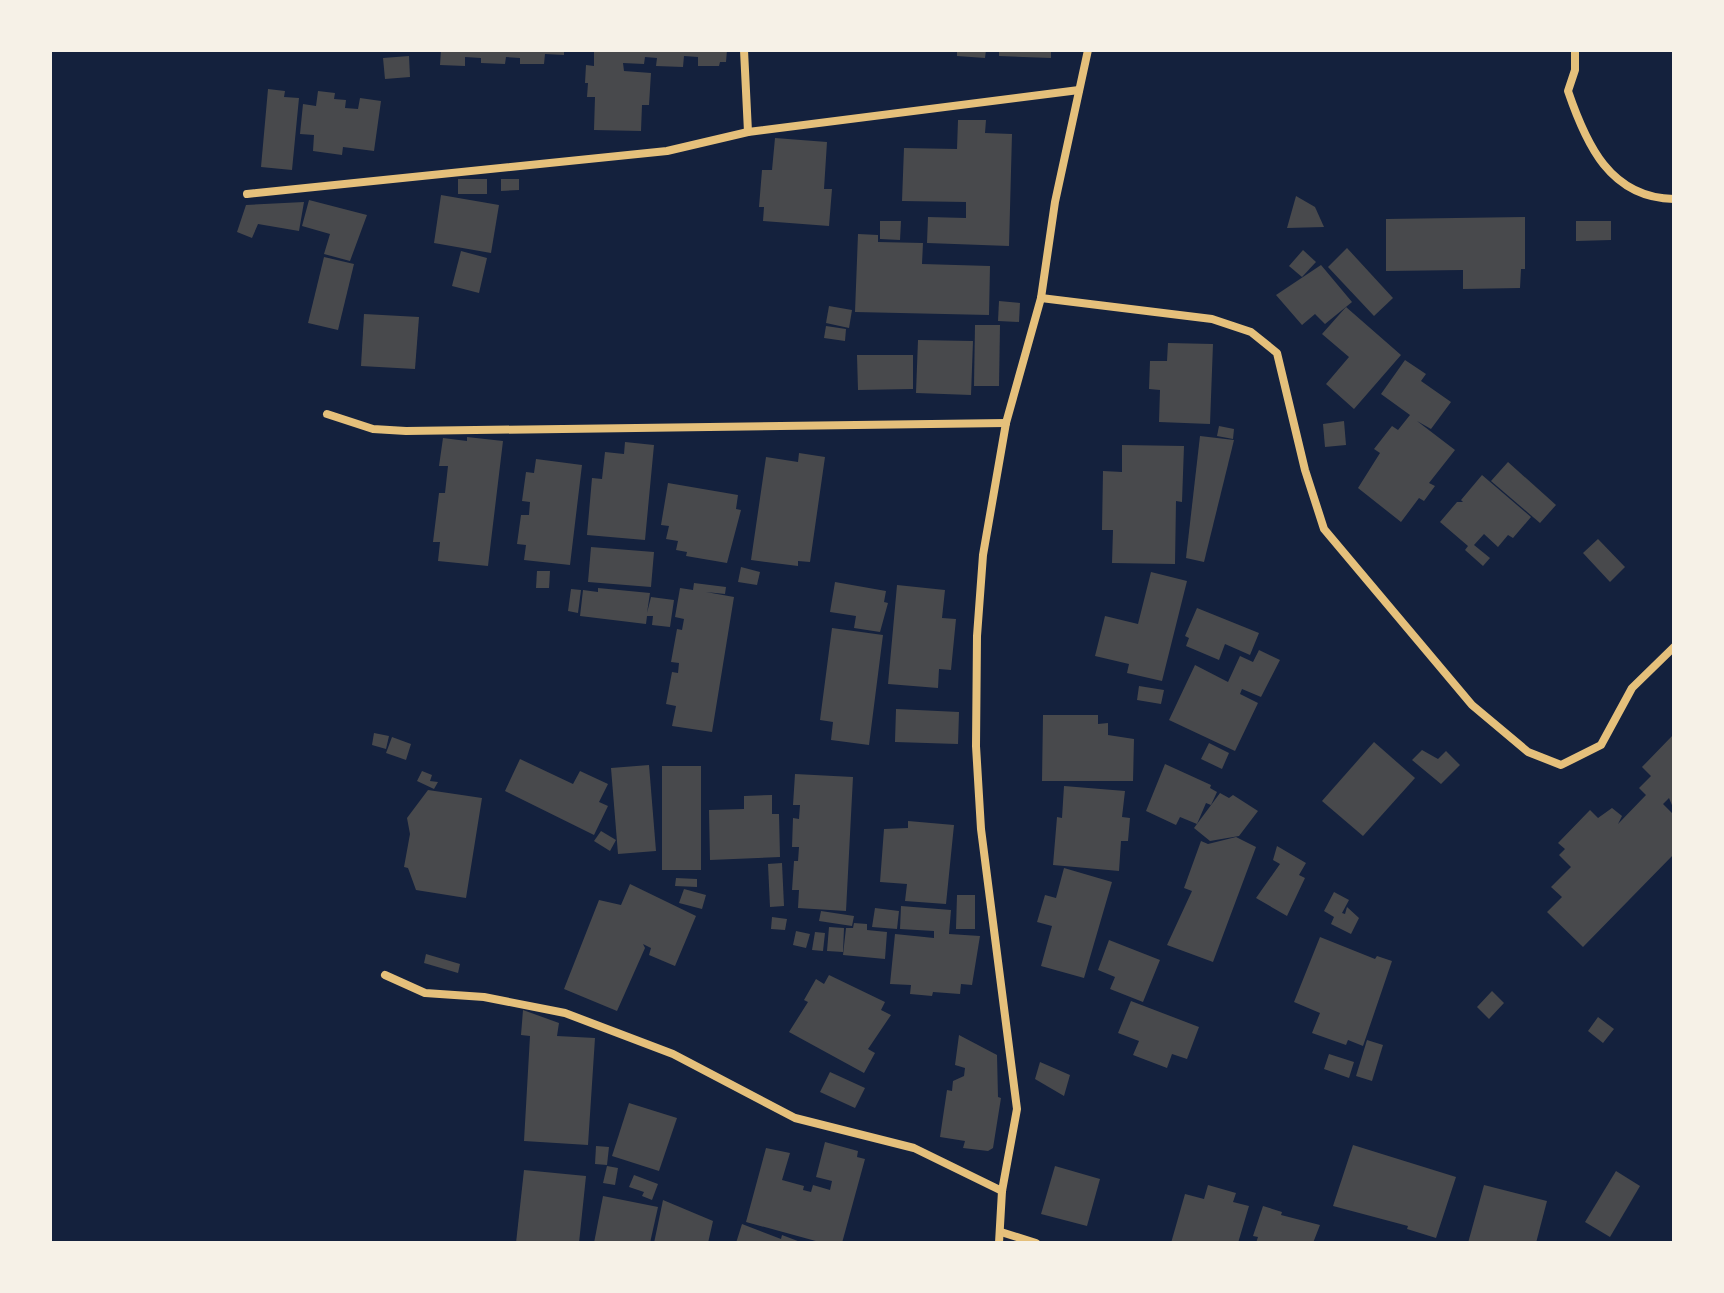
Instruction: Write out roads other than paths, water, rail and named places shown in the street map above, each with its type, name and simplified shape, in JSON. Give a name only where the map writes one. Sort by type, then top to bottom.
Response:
[{"type":"street","points":[[744,50],[748,132]]},
{"type":"street","points":[[999,1243],[1002,1191],[1017,1109],[983,844],[976,746],[983,555],[1006,423],[1041,298],[1055,202],[1088,50]]},
{"type":"street","points":[[1575,50],[1575,70],[1568,91],[1596,159],[1618,182],[1654,199],[1674,199]]},
{"type":"street","points":[[247,194],[667,151],[748,132],[1079,90]]},
{"type":"street","points":[[1041,298],[1212,319],[1251,332],[1277,353],[1305,470],[1324,529],[1472,705],[1528,752],[1561,765],[1601,745],[1632,688],[1674,647]]},
{"type":"street","points":[[327,414],[373,429],[406,431],[1006,423]]},
{"type":"street","points":[[385,975],[425,993],[484,997],[565,1013],[673,1054],[795,1118],[914,1148],[1002,1191]]},
{"type":"street","points":[[1001,1232],[1036,1243]]}]
